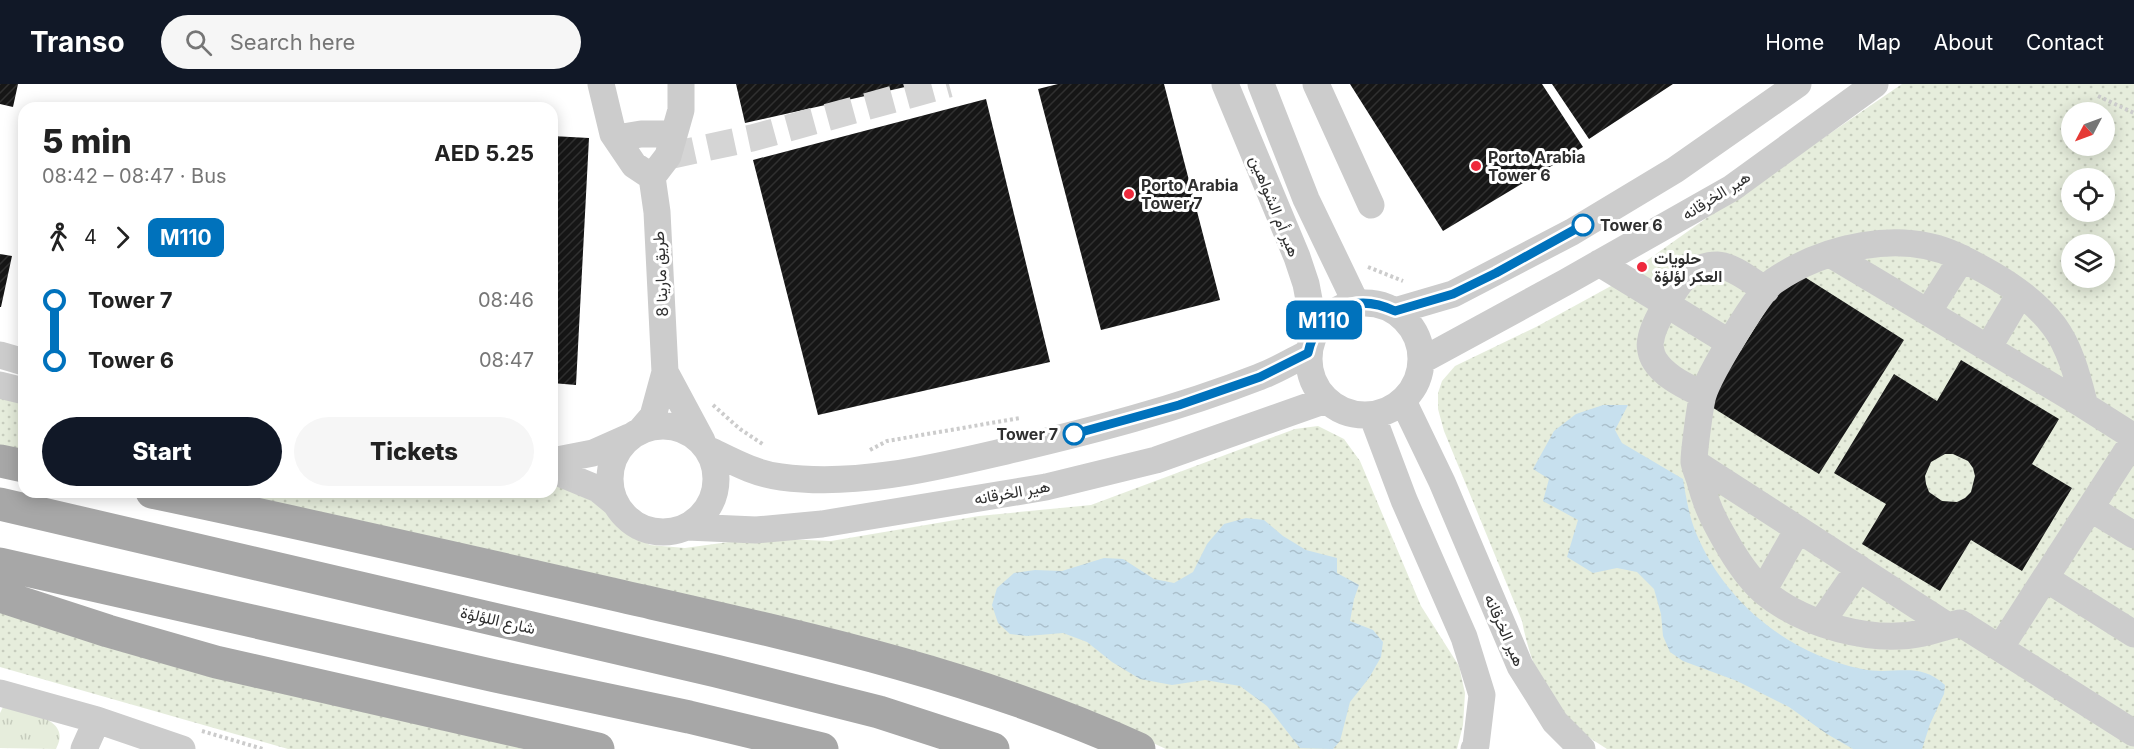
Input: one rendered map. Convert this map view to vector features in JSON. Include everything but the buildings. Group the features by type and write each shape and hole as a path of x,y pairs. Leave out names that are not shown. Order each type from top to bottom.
{"main road":[{"path":"0,461 18,465"},
{"path":"181,498 299,522 876,656 1069,719 1139,749"},
{"name":"شارع اللؤلؤة","path":"0,504 716,671 879,712 993,749"},
{"path":"0,564 495,676 689,717 822,749"},
{"path":"0,596 108,631 216,662 558,743 598,749"}],"street":[{"path":"601,84 613,134 634,165 652,177 668,156 681,110 681,84"},
{"name":"هير أم الشواهين","path":"1225,84 1297,257 1306,284 1312,342"},
{"name":"هير أم الشواهين","path":"1261,84 1306,199 1356,303"},
{"path":"1316,84 1371,205"},
{"path":"1395,311 1453,294 1572,232 1675,170 1798,84"},
{"name":"هير الخرقانه","path":"1422,361 1732,188 1875,84"},
{"path":"617,138 641,134 673,134"},
{"name":"طريق مارينا 8","path":"652,177 657,212 670,383 706,446"},
{"path":"2085,406 2073,364 2055,327 2035,305 1985,269 1949,252 1916,244 1873,243 1830,254 1772,282 1736,330 1703,395 1694,462 1708,510 1734,556 1763,591 1790,609 1828,626 1882,636 1921,633 1960,622 2134,733"},
{"path":"1830,254 2085,406 2134,438 2000,648"},
{"path":"1928,312 1962,258"},
{"path":"1599,263 1730,343"},
{"path":"1703,395 1679,383 1661,369 1654,360 1650,341 1652,331 1668,304 1690,273 1716,265 1727,267 1766,290"},
{"path":"1988,348 2020,294"},
{"path":"1356,303 1376,304 1395,311 1415,333 1420,346 1422,361 1416,383 1403,401 1389,410 1372,415 1356,415 1340,410 1326,400 1312,379 1308,366 1312,342 1326,318 1340,308 1356,303"},
{"path":"558,460 610,447 653,426 673,426 692,433 706,446 754,471 778,477 843,480 909,471 1065,437 1179,405 1260,377 1312,342"},
{"path":"0,355 18,360"},
{"name":"طريق مارينا 8","path":"635,433 653,416 670,383"},
{"path":"0,385 18,390"},
{"name":"هير الخرقانه","path":"687,527 756,530 822,525 1046,487 1156,460 1326,400"},
{"name":"هير الخرقانه","path":"1403,401 1442,482 1520,666 1555,722 1582,749"},
{"path":"1372,415 1404,500 1464,637 1482,695 1474,749"},
{"path":"615,503 609,479 615,455 635,433"},
{"path":"558,472 598,489 615,503 633,524 646,530 674,532 699,519 709,507 715,494 716,471 706,446"},
{"path":"1694,462 1948,626"},
{"path":"2090,508 2134,535"},
{"path":"1763,591 1798,529"},
{"path":"1821,623 1859,568"},
{"path":"2045,579 2134,634"},
{"path":"0,693 97,720 182,749"},
{"path":"84,749 97,720"}],"path":[{"path":"2097,96 2134,113"},
{"path":"1361,265 1400,281 1409,279"},
{"path":"670,383 703,395 740,429 773,451"},
{"path":"861,455 886,441 1030,417"}],"green space":[{"path":"1902,84 2134,84 2134,749 1607,749 1575,727 1553,701 1535,668 1522,621 1444,431 1438,409 1438,393 1442,381 1455,366 1536,327 1611,286"},
{"path":"0,396 18,400 18,452 0,448"},
{"path":"1318,426 1344,439 1360,461 1421,606 1459,666 1465,693 1463,725 1457,749 1166,749 1114,725 246,498 558,498 558,481 610,511 625,529 650,545 685,548 758,538 831,541 979,516 1091,505 1295,429"},
{"path":"0,608 553,749 288,749 0,667"},
{"path":"3,707 33,714 52,723 58,730 60,738 56,749 0,748 0,713"}],"water":[{"path":"1603,405 1628,405 1615,430 1622,443 1683,479 1694,527 1708,558 1724,582 1762,622 1785,638 1835,662 1874,671 1905,670 1925,673 1945,685 1944,694 1930,724 1922,749 1853,749 1789,707 1737,681 1683,661 1670,652 1663,636 1661,614 1654,589 1637,572 1617,568 1593,573 1567,557 1578,520 1543,501 1549,479 1533,469 1554,431 1576,414"},
{"path":"1246,518 1264,520 1283,536 1306,550 1337,558 1337,573 1359,585 1350,621 1373,630 1383,642 1381,657 1369,678 1350,702 1340,741 1333,749 1300,748 1267,706 1240,686 1205,680 1172,685 1140,679 1112,662 1087,642 1063,633 1027,636 1010,634 998,623 992,605 997,588 1014,573 1035,570 1062,571 1104,558 1123,559 1154,579 1174,583 1193,572 1207,544 1224,524"}],"tunnel":[{"path":"668,156 752,138 949,84"}],"bus line":[{"name":"M110","path":"1074,434 1179,405 1260,377 1308,353 1315,331 1326,318 1340,308 1356,303 1370,303 1383,305 1395,311 1453,294 1583,225"}],"place":[{"name":"Porto Arabia Tower 6","path":"1476,166"},
{"name":"Porto Arabia Tower 7","path":"1129,194"},
{"name":"Tower 6","path":"1583,225"},
{"name":"حلويات العكر لؤلؤة","path":"1642,267"},
{"name":"Tower 7","path":"1074,434"}]}
